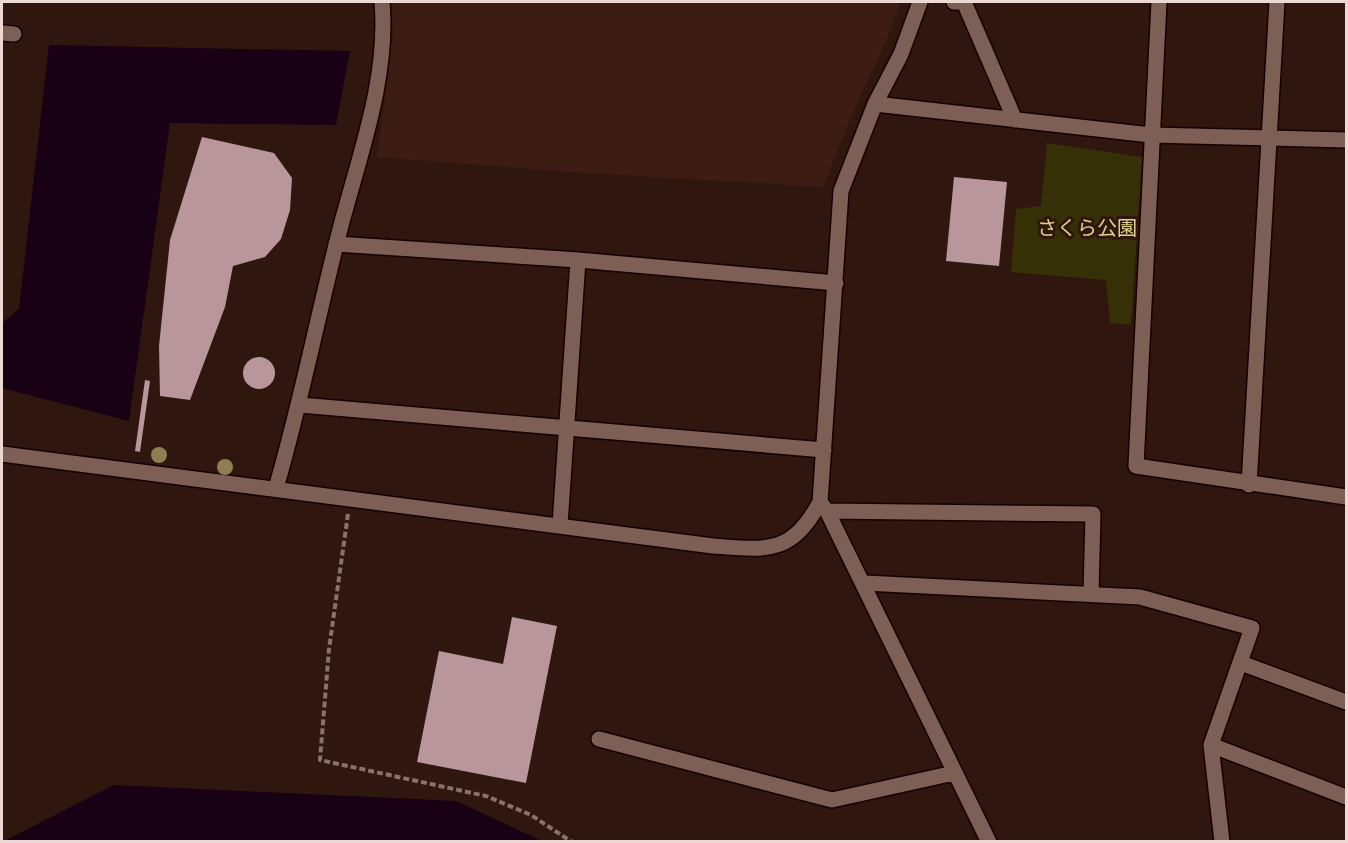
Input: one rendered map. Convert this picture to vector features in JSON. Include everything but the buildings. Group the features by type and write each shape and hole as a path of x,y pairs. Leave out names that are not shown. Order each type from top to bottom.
{"street":[{"path":"276,488 300,405 336,244 376,92 383,21 382,2"},
{"path":"920,2 901,54 875,104 841,191 824,450 824,507 865,583 989,842"},
{"path":"954,2 964,2 1015,120"},
{"path":"1159,2 1136,466 1347,497"},
{"path":"1249,484 1277,2"},
{"path":"875,104 1151,135 1347,141"},
{"path":"336,244 578,260 836,284"},
{"path":"560,525 578,260"},
{"path":"300,405 824,450"},
{"path":"2,454 713,546 764,550 794,538 824,507 1093,514 1091,594"},
{"path":"865,583 1140,597 1251,628 1241,663 1211,745 1222,842"},
{"path":"1241,663 1347,702"},
{"path":"599,739 832,800 954,773"},
{"path":"1211,745 1347,797"}],"path":[{"path":"349,498 329,649 320,760 486,796 531,814 572,842"}],"shaded area":[{"path":"391,2 900,2 891,30 855,108 823,187 584,173 377,157 393,35"},
{"path":"49,45 350,51 336,125 170,123 129,421 2,388 2,323 19,309"},
{"path":"114,785 456,801 542,841 4,841"}],"green space":[{"name":"さくら公園","path":"1047,143 1142,157 1131,325 1110,323 1106,280 1011,272 1016,209 1041,206"}]}
